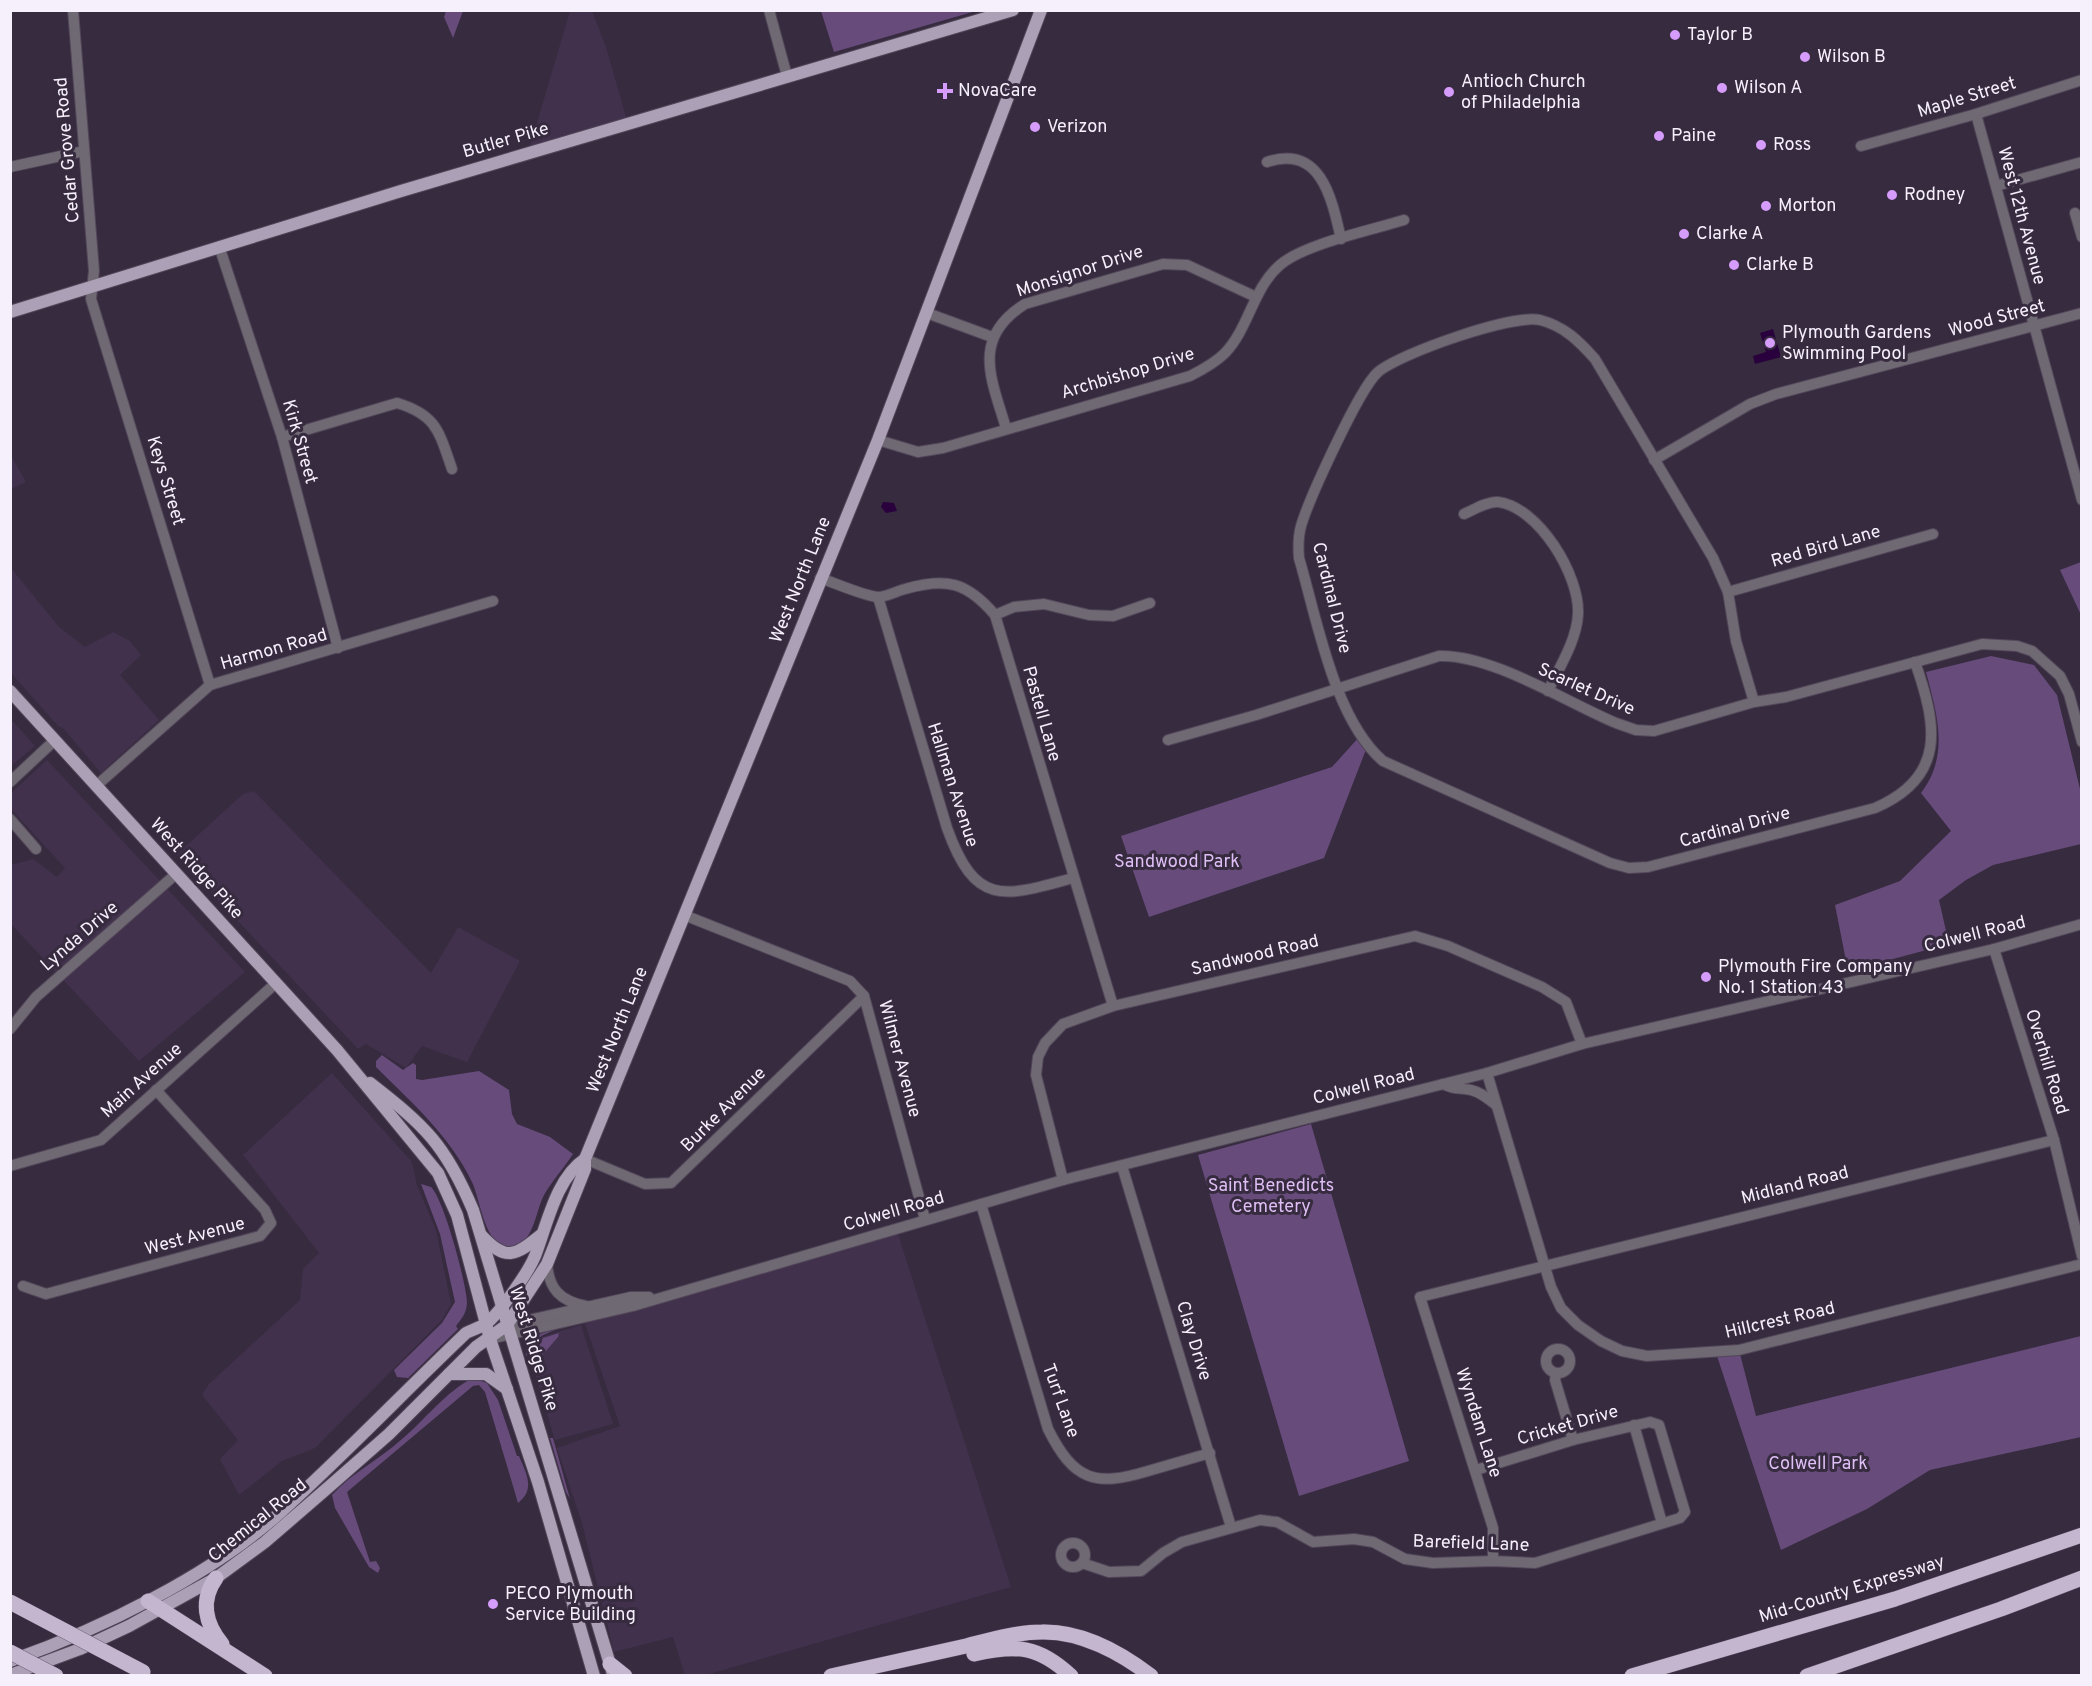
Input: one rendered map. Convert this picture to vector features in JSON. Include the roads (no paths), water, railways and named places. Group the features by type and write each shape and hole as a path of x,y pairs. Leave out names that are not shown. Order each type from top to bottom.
{"highway":[{"name":"Mid-County Expressway","path":"1632,1676 1895,1599 2082,1535"},
{"path":"216,1578 208,1588 205,1603 214,1635 230,1653"},
{"path":"1807,1676 2001,1609 2082,1578"},
{"path":"148,1601 265,1676"},
{"path":"10,1602 147,1674"},
{"path":"831,1676 1006,1637 1043,1632 1071,1636 1100,1646 1131,1661 1151,1676"},
{"path":"875,1676 985,1651 1022,1648 1048,1656 1071,1676"},
{"path":"10,1652 56,1676"},
{"path":"611,1670 625,1676"}],"main road":[{"name":"Butler Pike","path":"10,312 220,249 401,191 716,100 787,76 1013,10"},
{"name":"West North Lane","path":"490,1338 508,1331 547,1264 585,1169 585,1159 878,440 1041,10"},
{"name":"West Ridge Pike","path":"10,691 355,1071 425,1155 446,1186 490,1338 594,1676"},
{"name":"West Ridge Pike","path":"355,1071 415,1118 443,1149 458,1175 480,1235 611,1670"},
{"name":"West North Lane","path":"486,1323 501,1307 534,1258 556,1200 575,1166 585,1159"},
{"path":"480,1235 497,1250 512,1254 520,1252 542,1235"},
{"path":"486,1323 508,1331"},
{"name":"Chemical Road","path":"10,1661 55,1645 148,1601 243,1542 282,1511 466,1333 486,1323"},
{"name":"Chemical Road","path":"10,1675 80,1649 162,1610 216,1578 265,1542 324,1491 388,1434 476,1347 490,1338"},
{"path":"449,1374 486,1374 507,1389"}],"street":[{"name":"Cedar Grove Road","path":"73,10 94,271 91,286"},
{"path":"769,10 787,76"},
{"name":"Maple Street","path":"1861,146 1976,114 2082,80"},
{"name":"West 12th Avenue","path":"1976,114 2082,500"},
{"path":"10,168 84,152"},
{"path":"1267,162 1279,158 1299,159 1318,174 1329,189 1341,239"},
{"path":"1996,186 2082,162"},
{"path":"2075,213 2082,237"},
{"name":"Archbishop Drive","path":"878,440 918,452 943,448 1190,376 1226,352 1268,277 1281,264 1293,256 1404,220"},
{"name":"Kirk Street","path":"220,249 282,437 338,648"},
{"name":"Monsignor Drive","path":"992,337 1007,318 1025,304 1163,264 1187,265 1256,297"},
{"name":"Keys Street","path":"91,286 91,299 210,685"},
{"path":"927,313 992,337 989,371 1006,428"},
{"name":"Wood Street","path":"1654,460 1750,404 1776,394 2082,313"},
{"name":"Cardinal Drive","path":"1754,702 1736,641 1728,592 1713,558 1595,359 1577,339 1559,327 1539,320 1517,320 1392,362 1376,374 1348,422 1311,498 1298,540 1299,558 1338,689 1367,747 1383,761 1610,863 1638,868 1686,858 1842,817 1898,798 1924,770 1931,747 1933,728 1929,702 1915,662"},
{"path":"282,437 397,403 414,408 432,420 452,469"},
{"path":"1464,514 1495,502 1513,506 1543,530 1573,580 1578,615 1574,634 1548,692"},
{"name":"Red Bird Lane","path":"1728,592 1933,534"},
{"path":"820,578 878,597"},
{"name":"Pastell Lane","path":"878,597 922,584 950,582 966,588 984,602 995,615 1113,1006"},
{"name":"Hallman Avenue","path":"878,597 958,859 970,876 987,887 1005,892 1025,891 1073,878"},
{"name":"Harmon Road","path":"96,786 210,685 493,601"},
{"path":"995,615 1014,607 1044,604 1089,615 1113,616 1150,603"},
{"name":"Scarlet Drive","path":"1168,740 1439,656 1459,656 1484,662 1616,723 1636,730 1654,731 1754,702 1786,697 1982,644 2017,646 2032,651 2060,676 2069,694 2082,742"},
{"path":"10,782 55,740"},
{"path":"10,819 36,849"},
{"name":"Lynda Drive","path":"10,1029 36,997 176,874"},
{"name":"Wilmer Avenue","path":"684,915 850,981 864,996 925,1219"},
{"name":"Colwell Road","path":"508,1331 633,1306 658,1296 1063,1180 1487,1073 1582,1044 1994,949 2082,924"},
{"name":"Sandwood Road","path":"1063,1180 1036,1075 1038,1057 1050,1037 1063,1024 1113,1006 1415,936 1448,946 1542,987 1566,1002 1582,1044"},
{"name":"Overhill Road","path":"1994,949 2054,1140 2082,1256"},
{"name":"Main Avenue","path":"10,1166 101,1140 276,983"},
{"name":"Burke Avenue","path":"585,1159 645,1184 671,1183 864,996"},
{"name":"Hillcrest Road","path":"1487,1073 1551,1287 1561,1308 1578,1325 1601,1341 1622,1351 1647,1356 1739,1350 2082,1264"},
{"path":"1443,1084 1456,1091 1469,1089 1479,1092 1497,1106"},
{"name":"West Avenue","path":"23,1286 46,1294 260,1236 268,1228 271,1223 265,1210 156,1090"},
{"name":"Midland Road","path":"1420,1297 2054,1140"},
{"name":"Clay Drive","path":"1122,1166 1232,1527"},
{"name":"Turf Lane","path":"981,1204 1048,1429 1058,1449 1072,1466 1087,1474 1116,1480 1210,1453"},
{"path":"547,1264 548,1280 556,1292 570,1302 589,1307"},
{"name":"Colwell Road","path":"508,1331 631,1297 658,1296"},
{"name":"Wyndam Lane","path":"1420,1297 1493,1528 1493,1561"},
{"path":"1556,1373 1555,1380 1574,1440"},
{"name":"Barefield Lane","path":"1082,1563 1109,1572 1141,1571 1163,1553 1182,1542 1248,1522 1269,1521 1277,1522 1313,1542 1354,1539 1373,1542 1404,1559 1433,1563 1493,1561 1535,1563 1680,1518 1685,1512 1659,1425 1650,1422 1634,1425"},
{"path":"1634,1425 1662,1523"},
{"name":"Cricket Drive","path":"1476,1470 1574,1440 1634,1425"}],"place":[{"name":"Taylor B","path":"1675,35"},
{"name":"Wilson B","path":"1805,57"},
{"name":"Wilson A","path":"1722,88"},
{"name":"NovaCare","path":"945,91"},
{"name":"Antioch Church of Philadelphia","path":"1449,92"},
{"name":"Verizon","path":"1035,127"},
{"name":"Paine","path":"1659,136"},
{"name":"Ross","path":"1761,145"},
{"name":"Rodney","path":"1892,195"},
{"name":"Morton","path":"1766,206"},
{"name":"Clarke A","path":"1684,234"},
{"name":"Clarke B","path":"1734,265"},
{"name":"Plymouth Gardens Swimming Pool","path":"1770,343"},
{"name":"Plymouth Fire Company No. 1 Station 43","path":"1706,977"},
{"name":"PECO Plymouth Service Building","path":"493,1604"}],"park label":[{"name":"Sandwood Park","path":"1177,862"},
{"name":"Saint Benedicts Cemetery","path":"1271,1196"},
{"name":"Colwell Park","path":"1818,1464"}]}
